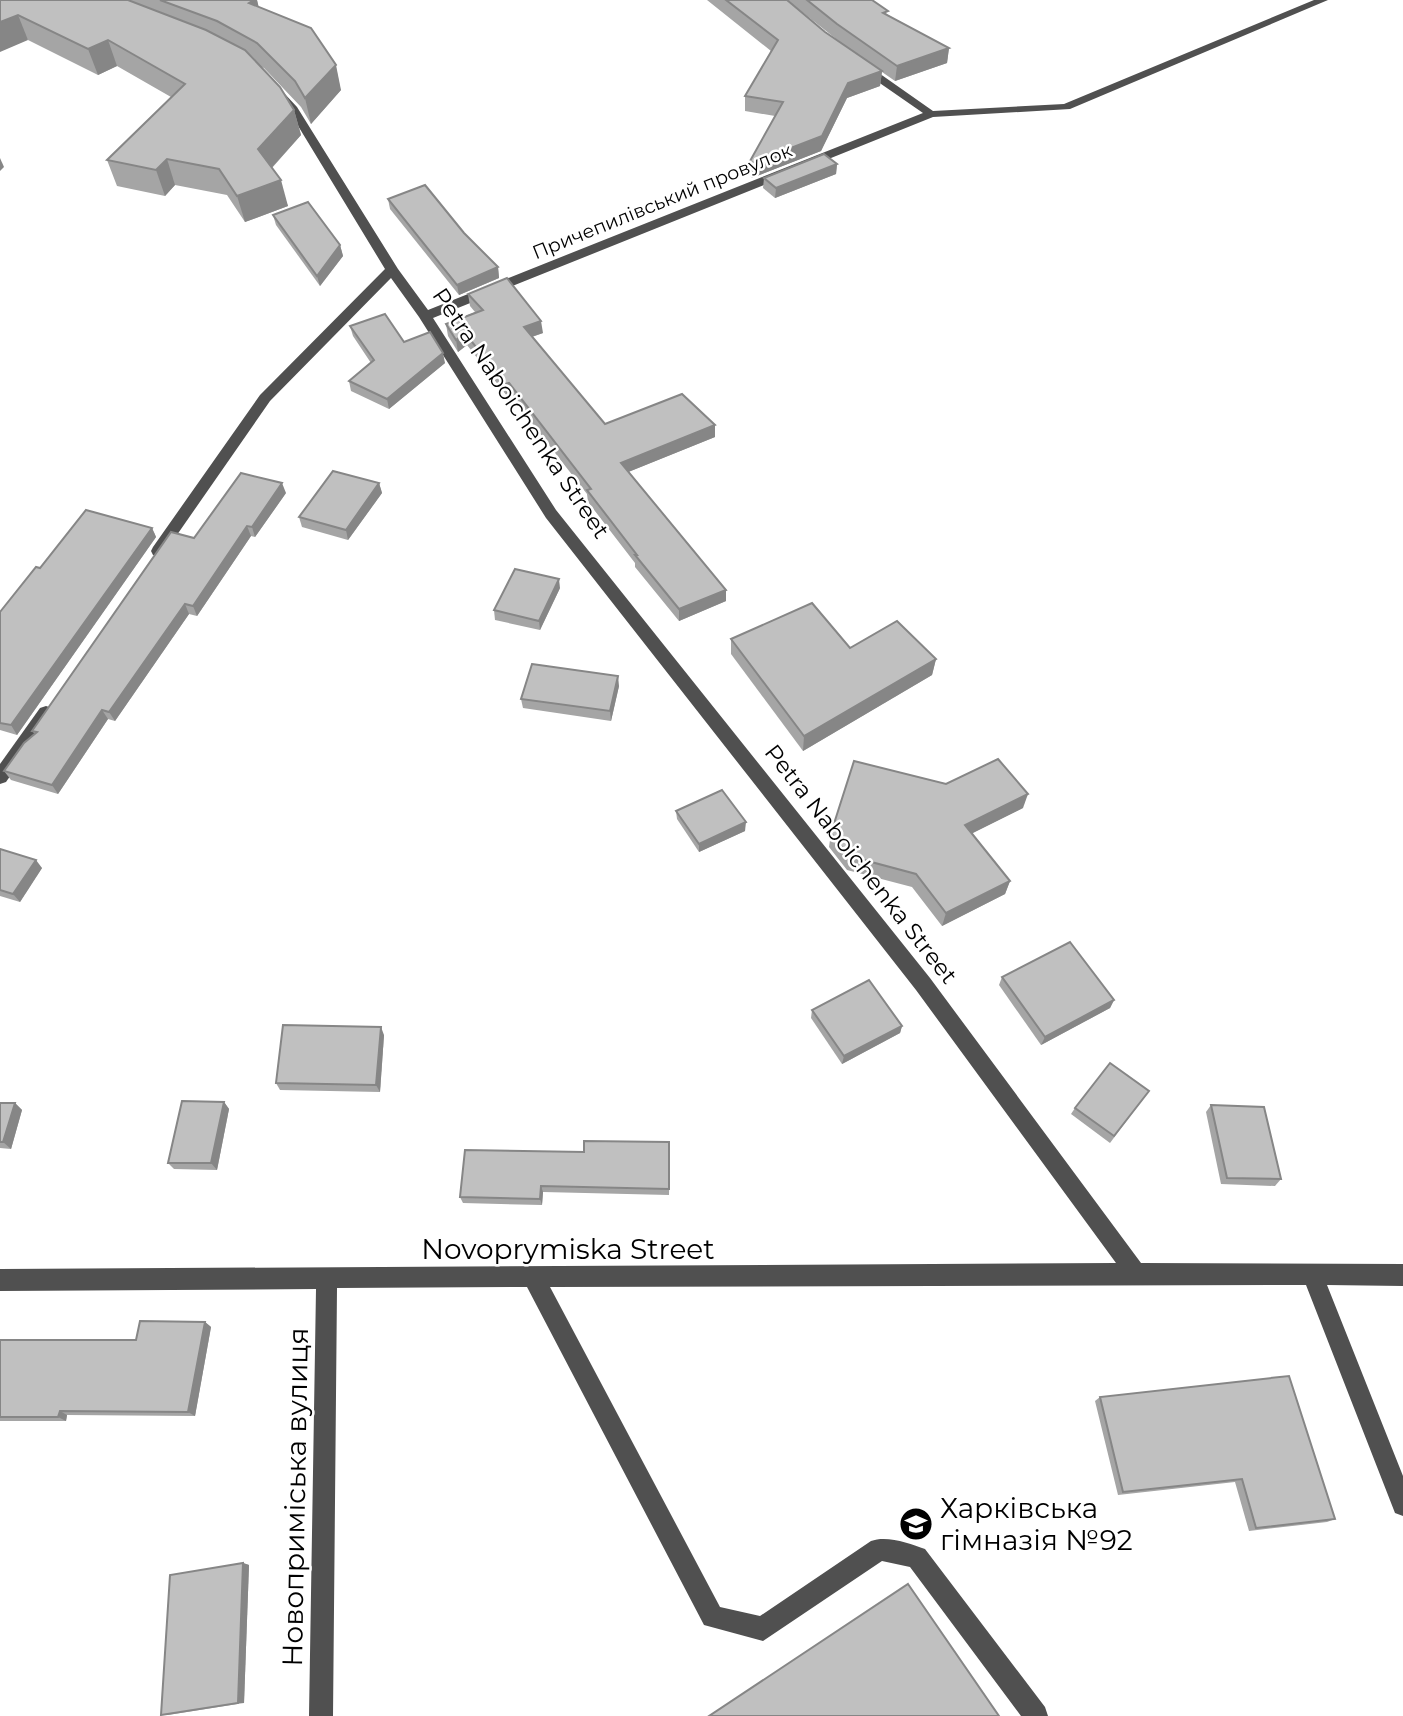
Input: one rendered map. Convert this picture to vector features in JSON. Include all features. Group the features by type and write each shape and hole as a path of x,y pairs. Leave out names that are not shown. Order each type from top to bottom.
{"street":[{"name":"Причепилівський провулок","path":"425,316 931,114 1066,107 1323,0"},
{"path":"852,59 931,114"},
{"name":"Petra Naboichenka Street","path":"267,81 293,109 392,270 425,316 551,514 923,984 1136,1273"},
{"path":"153,558 265,398 392,270"},
{"path":"0,776 57,695"},
{"path":"1136,1273 1403,1275"},
{"name":"Novoprymiska Street","path":"0,1280 1136,1273"},
{"path":"1312,1274 1403,1505"},
{"path":"533,1277 712,1617 763,1629 879,1549 917,1557 1036,1716"},
{"name":"Новоприміська вулиця","path":"321,1716 327,1278"}],"building":[{"path":"0,0 128,0 206,30 245,50 280,87 294,110 258,149 281,180 237,196 219,169 167,159 156,170 107,160 185,84 108,40 88,49 18,15 0,22"},
{"path":"160,0 254,0 249,3 311,28 336,65 305,98 295,81 257,43 217,21"},
{"path":"726,0 787,0 825,32 882,71 848,83 822,136 752,163 750,161 783,102 745,96 778,40"},
{"path":"807,0 872,0 888,11 883,13 949,48 897,66"},
{"path":"824,154 837,164 776,188 764,178"},
{"path":"425,185 464,233 498,267 457,285 388,199"},
{"path":"308,202 340,245 317,276 273,215"},
{"path":"507,278 541,321 524,327 605,424 682,394 715,425 621,463 726,590 679,609 635,555 587,490 591,489 509,383 505,384 465,333 456,340 446,324 483,310 468,294"},
{"path":"385,314 404,342 430,332 443,353 387,399 349,381 374,360 350,326"},
{"path":"333,471 379,483 346,530 299,517"},
{"path":"241,473 282,483 252,527 247,526 193,606 185,604 109,712 102,710 52,785 4,771 24,743 37,732 32,731 171,532 194,538"},
{"path":"86,510 152,528 11,725 0,723 0,612 36,567 40,568"},
{"path":"515,569 559,579 539,621 494,610"},
{"path":"812,603 850,648 897,621 936,659 804,736 731,639"},
{"path":"532,664 618,676 610,711 521,699"},
{"path":"998,759 1028,794 965,825 1010,881 946,913 916,874 849,856 831,833 854,761 946,784"},
{"path":"722,790 746,822 699,844 676,811"},
{"path":"0,849 36,860 13,894 0,890"},
{"path":"1070,942 1114,1000 1045,1037 1002,977"},
{"path":"869,980 902,1026 844,1056 812,1010"},
{"path":"283,1025 381,1027 376,1085 276,1083"},
{"path":"1110,1063 1149,1091 1114,1136 1075,1108"},
{"path":"182,1101 224,1102 211,1163 168,1163"},
{"path":"0,1103 15,1103 3,1142 0,1142"},
{"path":"1211,1105 1264,1107 1281,1179 1227,1178"},
{"path":"584,1141 669,1142 669,1189 541,1186 540,1199 460,1197 465,1150 584,1152"},
{"path":"140,1321 205,1322 188,1412 60,1411 58,1417 0,1417 0,1340 136,1340"},
{"path":"1289,1376 1335,1519 1256,1528 1242,1479 1123,1492 1100,1397"},
{"path":"243,1563 238,1703 161,1715 170,1575"},
{"path":"908,1584 999,1716 709,1716"}],"place":[{"name":"Харківська гімназія №92","path":"916,1524"}]}
